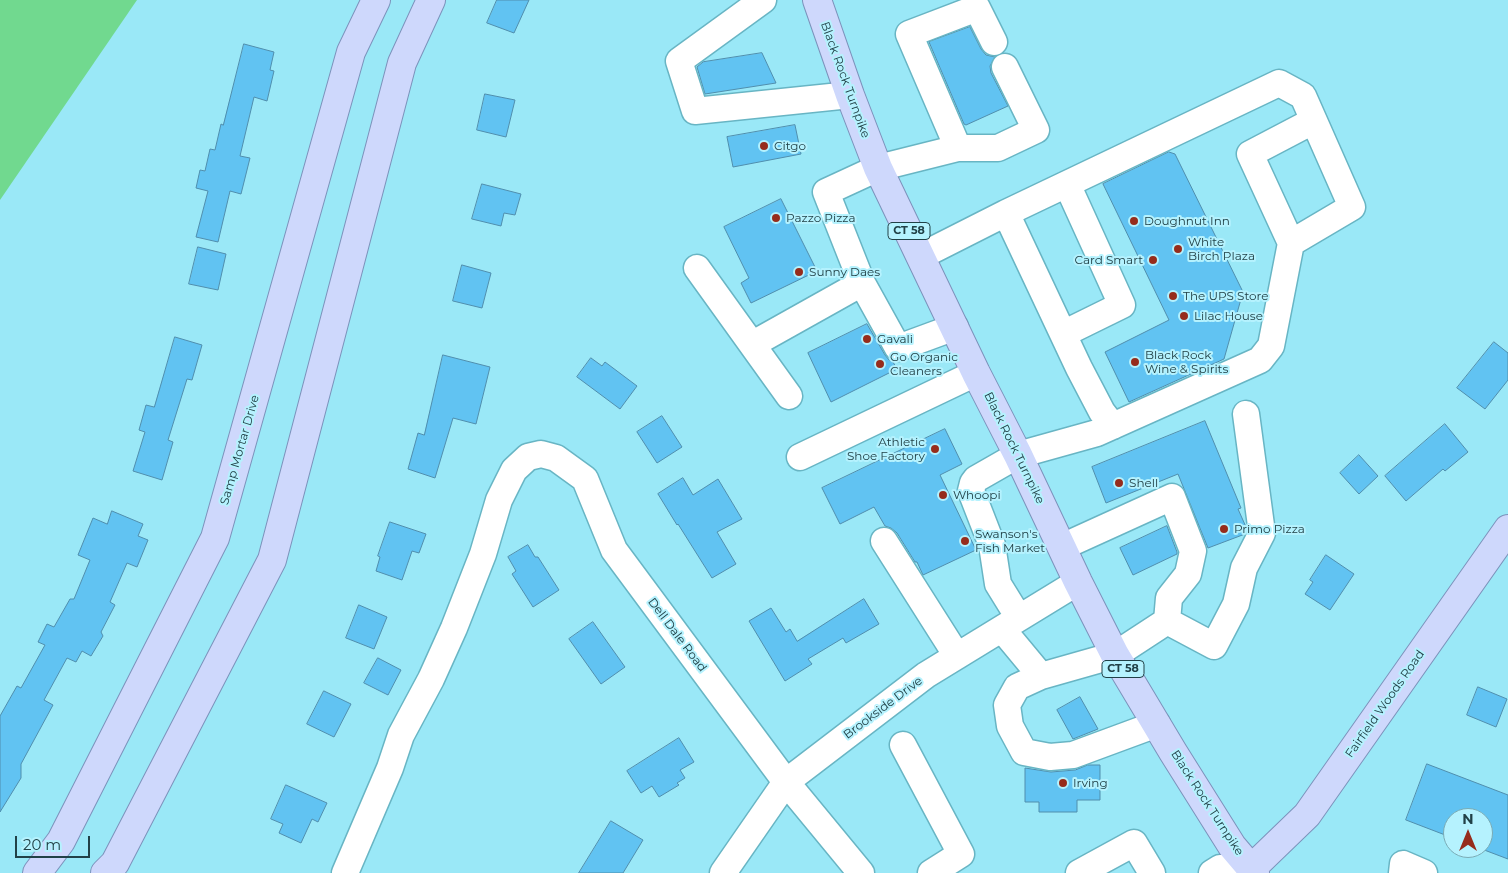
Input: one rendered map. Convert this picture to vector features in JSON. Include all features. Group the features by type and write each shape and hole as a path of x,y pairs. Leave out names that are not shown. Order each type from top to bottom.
{"main road":[{"name":"Samp Mortar Drive","path":"37,873 61,841 215,538 351,52 376,0"},
{"path":"105,873 115,863 272,560 402,63 431,0"},
{"name":"Black Rock Turnpike","path":"817,0 878,168 1078,582 1115,655 1227,838 1252,872"},
{"name":"Fairfield Woods Road","path":"1252,872 1308,815 1508,529"}],"street":[{"path":"763,0 680,61 695,111 850,95"},
{"path":"958,148 909,34 977,8 994,42"},
{"path":"955,327 898,348 862,282 826,192 878,168 958,148 998,148 1036,130 1005,67"},
{"path":"922,256 1006,213 1279,83 1303,96 1352,207 1291,243"},
{"path":"1041,676 1010,623 996,578 992,545 974,500 973,483 976,479 1018,455 1097,433 1260,360 1271,346 1291,243 1250,154 1313,121"},
{"path":"1063,334 1122,305 1067,184"},
{"path":"1006,213 1102,412 1113,426"},
{"path":"697,268 789,396"},
{"path":"752,344 862,282"},
{"path":"800,456 976,373"},
{"path":"1167,621 1214,646 1236,604 1244,568 1262,534 1246,414"},
{"name":"Dell Dale Road","path":"345,873 390,768 401,735 431,678 454,628 483,554 499,500 514,470 528,457 540,454 556,458 585,479 614,550 786,782 862,873"},
{"path":"1062,548 1172,497 1193,551 1188,574 1169,598 1167,621"},
{"path":"884,541 957,656"},
{"name":"Brookside Drive","path":"723,873 786,782 926,675 1078,582"},
{"path":"1157,724 1073,755 1050,757 1024,752 1010,726 1007,705 1017,687 1041,676 1115,655 1167,621"},
{"path":"903,745 960,854 931,873"},
{"path":"1079,873 1134,844 1152,873"},
{"path":"1402,873 1403,864 1424,873"},
{"path":"1212,873 1220,868 1252,872"}],"shaded area":[{"path":"0,0 137,0 0,200"}],"building":[{"path":"497,0 529,0 514,33 487,23"},
{"path":"970,27 986,55 995,57 990,66 991,73 1008,106 966,125 929,42"},
{"path":"244,44 274,52 270,70 274,71 267,101 254,97 240,156 250,158 241,194 230,191 218,242 196,237 208,191 196,188 200,170 205,171 210,149 215,150"},
{"path":"762,53 776,83 705,94 697,67 703,62"},
{"path":"485,94 515,100 506,137 477,130"},
{"name":"Citgo","path":"795,125 801,154 733,167 727,137"},
{"name":"White Birch Plaza","path":"1169,152 1175,154 1243,292 1224,359 1129,402 1105,352 1169,320 1103,184"},
{"path":"482,184 521,194 515,215 504,213 501,226 472,219"},
{"path":"781,199 817,271 751,303 741,283 749,278 724,227"},
{"path":"198,247 226,254 218,290 189,284"},
{"path":"462,265 491,273 482,308 453,301"},
{"path":"867,324 885,355 893,362 897,369 831,402 808,353"},
{"path":"175,337 202,345 192,380 187,379 168,440 173,442 162,480 133,471 145,432 139,430 146,405 154,407"},
{"path":"1494,342 1508,353 1508,380 1485,409 1457,388"},
{"path":"443,355 490,367 476,424 453,418 435,478 408,469 418,433 424,435"},
{"path":"591,358 602,366 605,362 637,386 620,409 577,377"},
{"path":"662,416 682,447 657,463 637,432"},
{"path":"1205,421 1241,508 1238,509 1246,527 1245,534 1208,548 1178,474 1106,503 1092,467"},
{"path":"1445,424 1468,452 1445,471 1443,469 1406,501 1385,476"},
{"path":"945,429 962,464 940,475 976,550 923,575 917,562 915,562 897,533 885,526 874,507 840,524 822,488"},
{"path":"1359,455 1378,476 1359,494 1340,473"},
{"path":"683,478 693,495 718,479 742,519 717,532 736,564 712,578 658,494"},
{"path":"112,511 143,524 138,536 148,540 137,567 127,563 110,602 115,605 101,632 103,636 91,656 82,651 76,662 67,658 44,700 53,705 21,764 21,778 0,812 0,716 17,686 21,688 45,645 38,642 47,624 54,627 70,599 74,599 90,560 78,555 93,518 107,524"},
{"path":"390,522 426,534 419,553 412,551 402,580 376,571 380,557 378,556"},
{"name":"Shell","path":"1167,526 1177,554 1133,575 1120,548"},
{"path":"528,545 559,590 533,607 512,574 516,571 508,557"},
{"path":"1326,555 1354,574 1330,610 1305,594 1313,582 1310,580"},
{"path":"864,599 879,624 846,643 843,638 808,659 812,664 785,681 749,621 771,608 786,632 790,629 797,641"},
{"path":"359,605 387,617 374,649 346,638"},
{"path":"593,622 625,667 601,684 569,639"},
{"path":"378,658 401,670 388,695 364,683"},
{"path":"1478,687 1507,699 1496,727 1467,715"},
{"path":"324,691 351,704 334,737 307,724"},
{"name":"Irving","path":"1080,697 1098,729 1073,739 1057,710"},
{"path":"679,738 694,762 680,770 685,778 677,783 679,785 659,797 652,786 641,793 627,771"},
{"path":"1427,764 1508,795 1508,859 1493,853 1493,808 1443,808 1443,834 1406,820"},
{"name":"Irving","path":"1088,765 1100,765 1100,800 1077,800 1077,812 1039,812 1039,802 1025,802 1025,768 1051,772 1075,770"},
{"path":"286,785 327,803 318,822 312,819 301,843 279,833 283,824 271,819"},
{"path":"611,821 643,840 623,873 579,873"}],"place":[{"name":"Citgo","path":"764,146"},
{"name":"Pazzo Pizza","path":"776,218"},
{"name":"Doughnut Inn","path":"1134,221"},
{"name":"White Birch Plaza","path":"1178,249"},
{"name":"Card Smart","path":"1153,260"},
{"name":"Sunny Daes","path":"799,272"},
{"name":"The UPS Store","path":"1173,296"},
{"name":"Lilac House","path":"1184,316"},
{"name":"Gavali","path":"867,339"},
{"name":"Black Rock Wine & Spirits","path":"1135,362"},
{"name":"Go Organic Cleaners","path":"880,364"},
{"name":"Athletic Shoe Factory","path":"935,449"},
{"name":"Shell","path":"1119,483"},
{"name":"Whoopi","path":"943,495"},
{"name":"Primo Pizza","path":"1224,529"},
{"name":"Swanson's Fish Market","path":"965,541"},
{"name":"Irving","path":"1063,783"}]}
